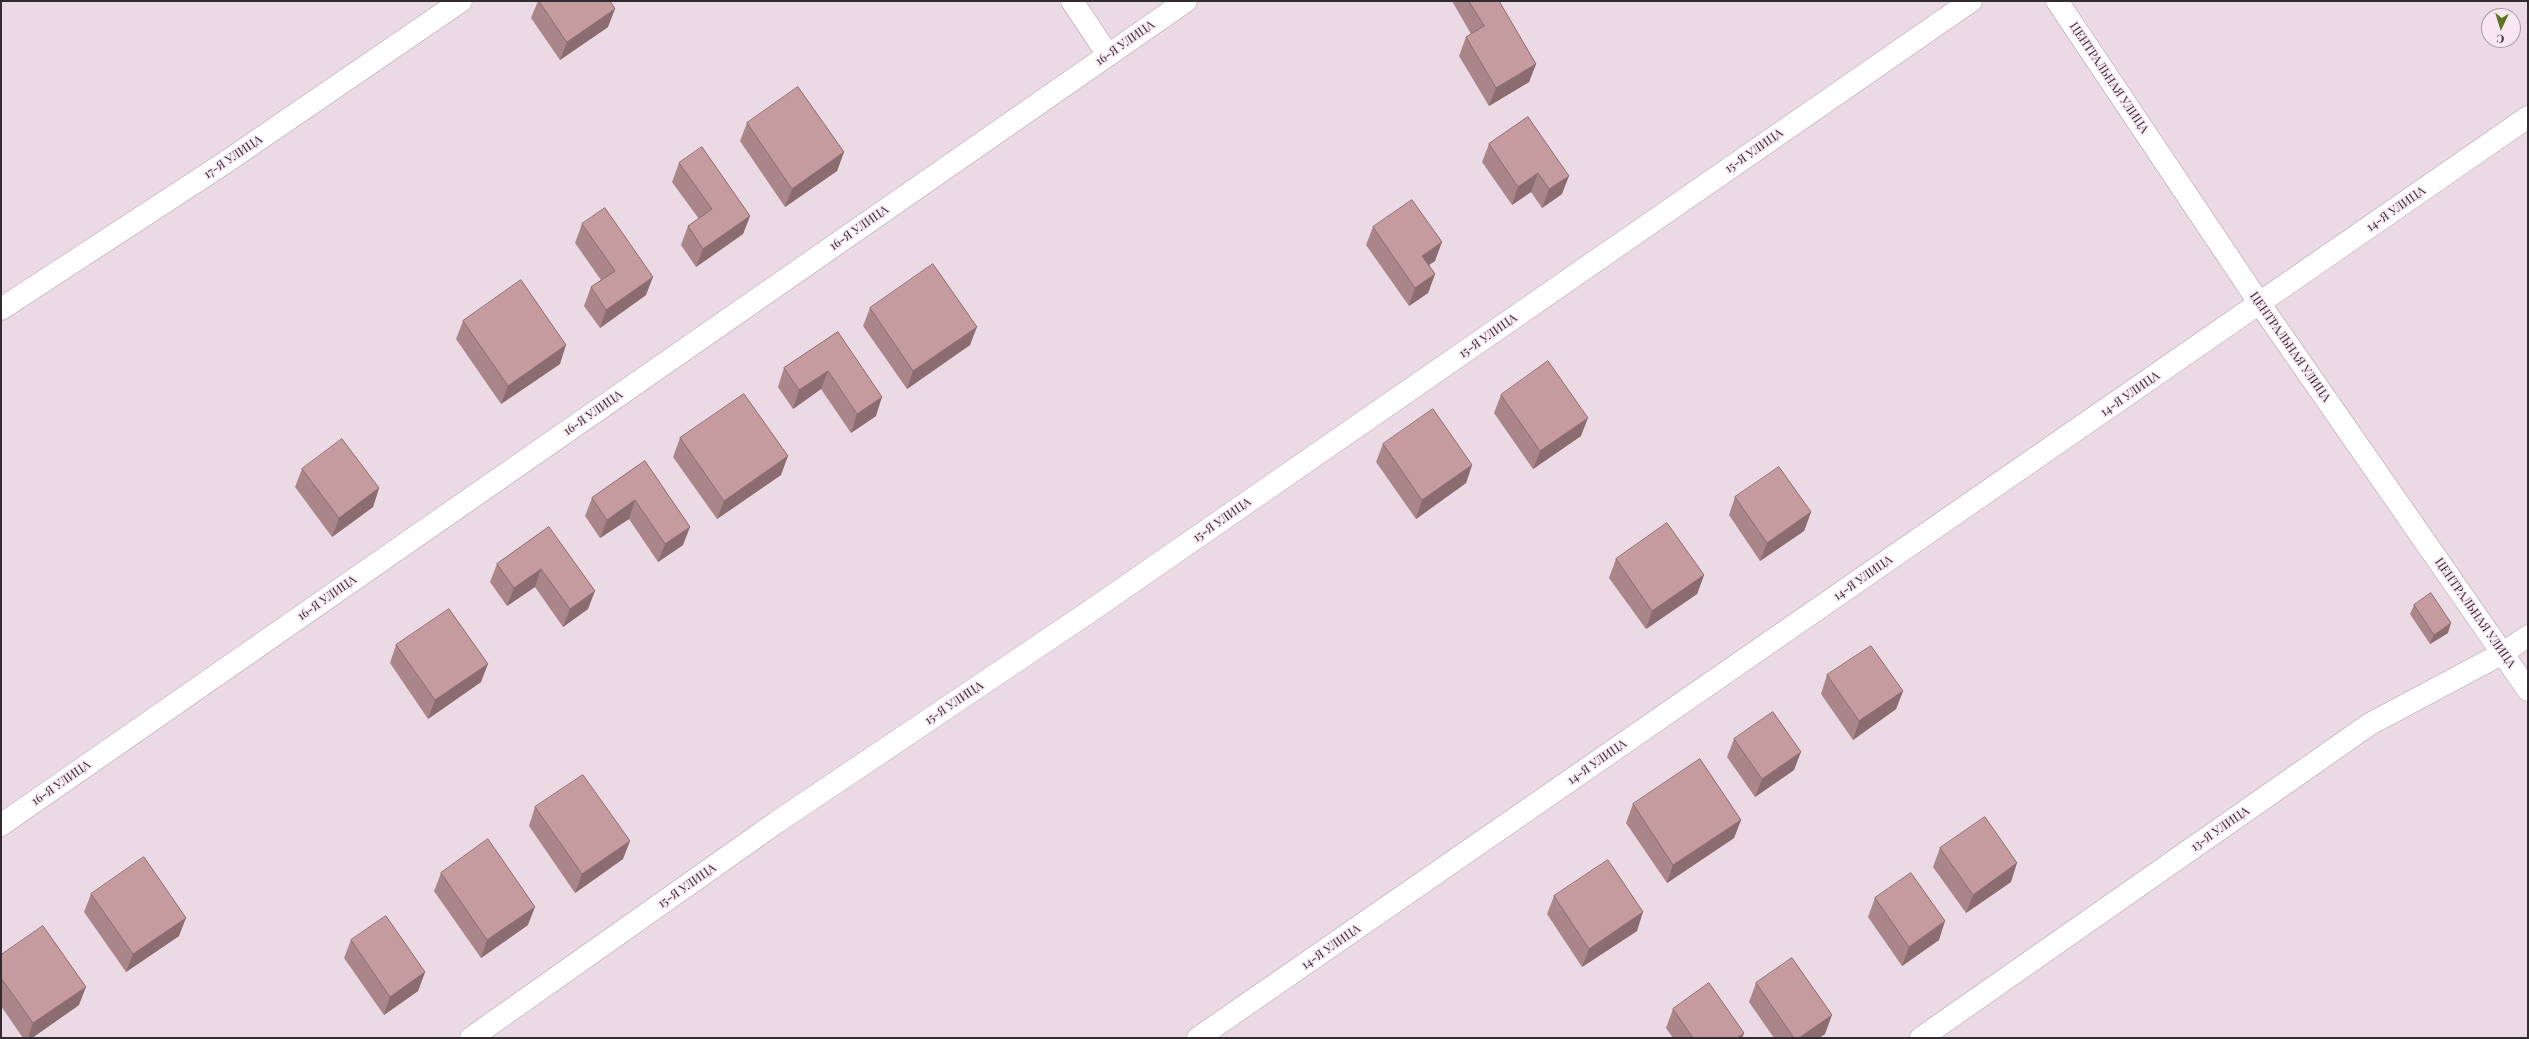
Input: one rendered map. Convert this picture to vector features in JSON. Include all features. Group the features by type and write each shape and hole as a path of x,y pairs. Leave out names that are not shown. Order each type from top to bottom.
{"street":[{"name":"17-Я УЛИЦА","path":"1,309 226,162 461,1"},
{"path":"1072,1 1108,55"},
{"name":"16-Я УЛИЦА","path":"1,825 1186,1"},
{"name":"15-Я УЛИЦА","path":"471,1038 777,822 1089,612 1971,1"},
{"name":"ЦЕНТРАЛЬНАЯ УЛИЦА","path":"2057,1 2260,304 2528,690"},
{"name":"14-Я УЛИЦА","path":"1198,1038 2528,117"},
{"name":"13-Я УЛИЦА","path":"1921,1038 2370,724 2503,653 2528,636"}],"building":[{"path":"539,1 610,1 615,9 567,42"},
{"path":"1469,1 1499,1 1536,64 1496,88 1466,37 1484,26"},
{"path":"798,87 844,152 792,189 747,123"},
{"path":"1528,117 1569,176 1549,189 1538,173 1518,187 1489,144"},
{"path":"702,147 750,216 703,249 688,226 712,209 679,163"},
{"path":"1412,200 1442,242 1422,256 1435,274 1415,288 1373,227"},
{"path":"605,208 653,277 606,310 591,287 615,271 582,224"},
{"path":"933,264 977,327 913,371 870,308"},
{"path":"521,280 566,345 508,386 463,321"},
{"path":"838,332 882,397 857,414 828,371 799,390 784,368"},
{"path":"1548,361 1588,418 1540,451 1501,395"},
{"path":"744,394 788,456 724,501 680,438"},
{"path":"1433,409 1472,465 1422,500 1383,444"},
{"path":"342,439 379,488 339,518 302,469"},
{"path":"645,461 690,527 665,544 635,500 607,520 592,498"},
{"path":"1779,467 1811,512 1767,543 1735,497"},
{"path":"1667,523 1704,575 1652,611 1616,559"},
{"path":"549,527 595,591 570,609 541,569 514,588 497,564"},
{"path":"2431,593 2451,623 2434,635 2414,605"},
{"path":"449,609 488,664 435,700 396,645"},
{"path":"1871,646 1903,691 1859,721 1827,675"},
{"path":"1773,712 1801,752 1762,779 1734,739"},
{"path":"1700,759 1741,820 1673,865 1633,804"},
{"path":"583,775 630,841 582,874 535,807"},
{"path":"1985,817 2017,863 1973,895 1940,848"},
{"path":"488,839 535,907 487,940 441,873"},
{"path":"144,857 186,918 133,954 91,894"},
{"path":"1608,860 1643,912 1589,949 1554,896"},
{"path":"1911,873 1945,921 1909,947 1875,898"},
{"path":"386,916 425,972 390,997 351,940"},
{"path":"43,926 86,987 33,1023 1,978 1,955"},
{"path":"1792,958 1832,1015 1799,1038 1794,1038 1756,983"},
{"path":"1709,983 1744,1033 1737,1038 1693,1038 1673,1009"}]}
